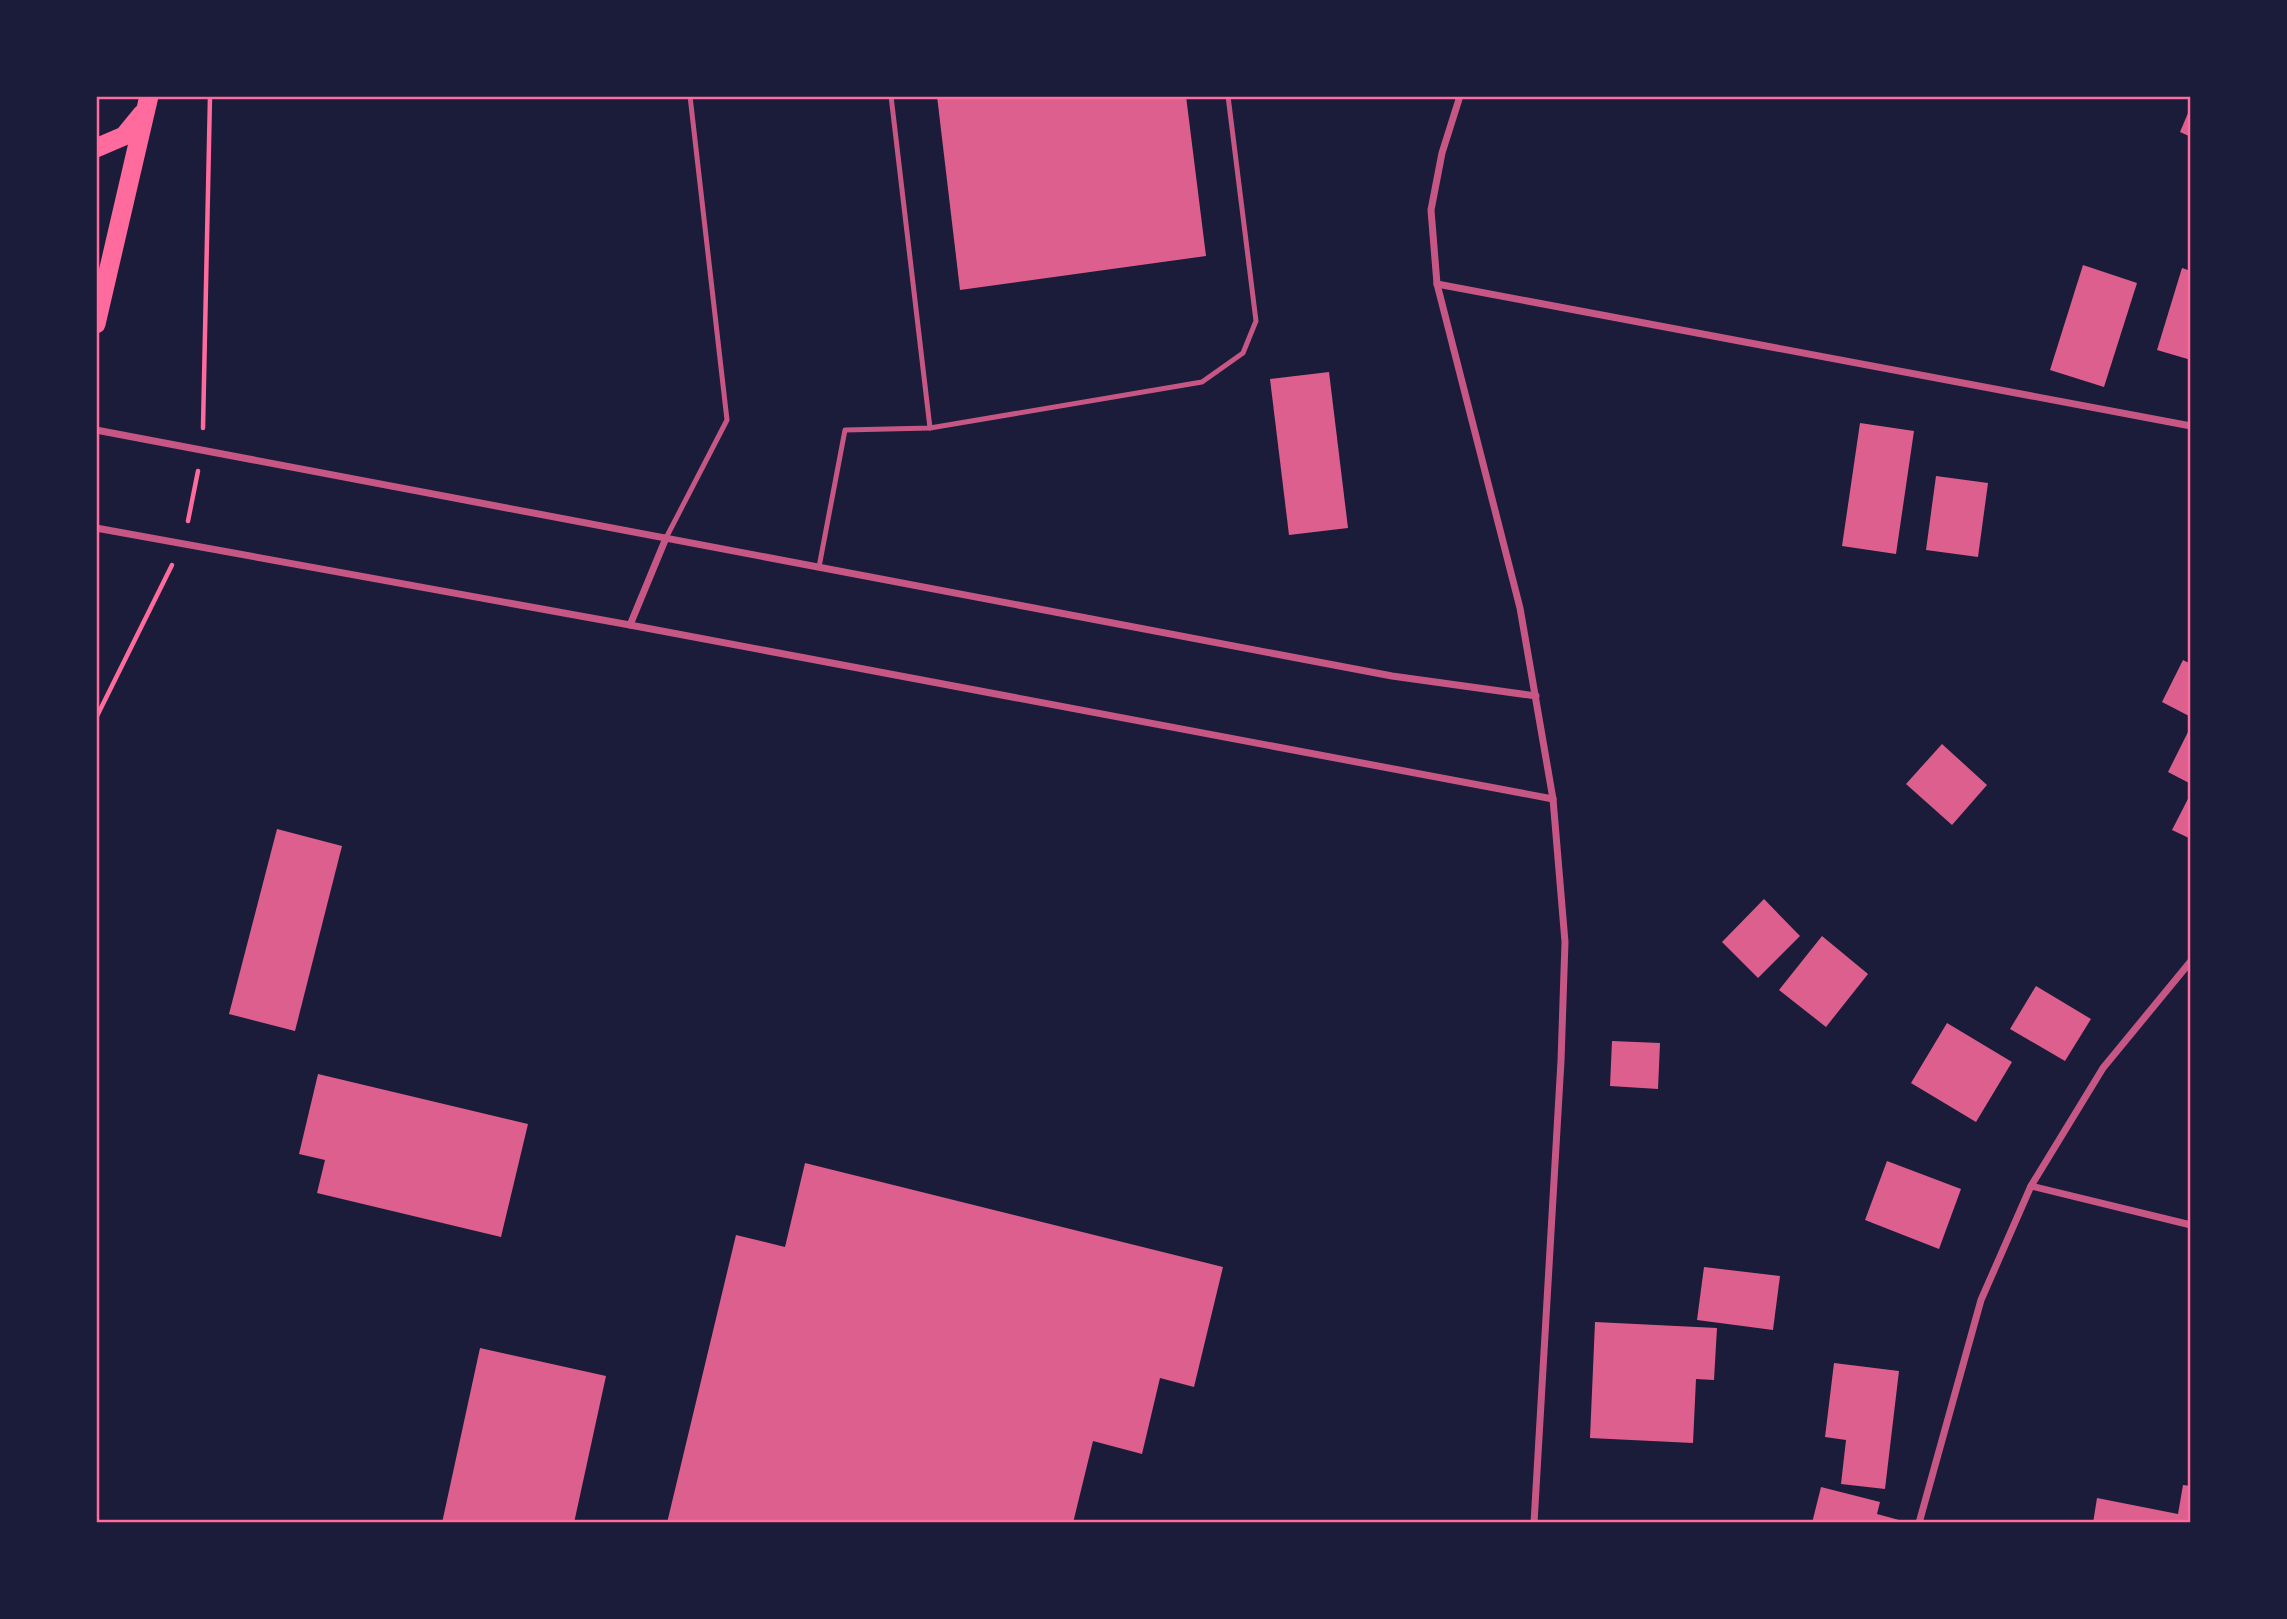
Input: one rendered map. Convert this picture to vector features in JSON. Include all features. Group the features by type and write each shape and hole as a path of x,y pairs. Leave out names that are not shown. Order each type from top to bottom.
{"highway":[{"path":"96,148 124,136 148,102"},
{"path":"96,324 148,102"}],"street":[{"path":"1460,96 1442,153 1431,209 1437,284 1520,608 1553,799 1565,942 1534,1523"},
{"path":"1437,284 2191,426"},
{"path":"96,430 1392,677 1536,696"},
{"path":"96,528 630,625 1553,799"},
{"path":"630,625 666,538"},
{"path":"1919,1523 1981,1300 2031,1186 2103,1068 2191,961"},
{"path":"2031,1186 2191,1225"}],"lane":[{"path":"666,538 727,420 690,96"},
{"path":"891,96 930,428"},
{"path":"819,567 845,430 930,428 1202,382 1243,353 1256,321 1228,96"}],"path":[{"path":"96,718 183,544 202,450 210,96"}],"building":[{"path":"937,96 1186,96 1206,256 960,290"},
{"path":"2191,106 2191,137 2180,132"},
{"path":"2083,265 2137,283 2104,387 2050,370"},
{"path":"2182,268 2191,271 2191,360 2157,350"},
{"path":"1329,372 1348,528 1289,535 1270,379"},
{"path":"1860,423 1914,431 1896,554 1842,546"},
{"path":"1936,476 1988,483 1978,557 1926,550"},
{"path":"2183,660 2191,664 2191,717 2162,702"},
{"path":"2189,730 2191,731 2191,784 2168,772"},
{"path":"1942,744 1987,785 1952,825 1906,784"},
{"path":"2191,793 2191,839 2172,830"},
{"path":"277,829 342,846 295,1031 229,1014"},
{"path":"1764,899 1800,936 1758,978 1722,942"},
{"path":"1822,936 1868,974 1826,1027 1779,990"},
{"path":"2036,986 2091,1019 2065,1061 2010,1029"},
{"path":"1947,1023 2012,1062 1976,1122 1911,1083"},
{"path":"1612,1041 1660,1043 1658,1089 1610,1086"},
{"path":"318,1074 528,1124 501,1237 317,1193 325,1160 299,1154"},
{"path":"1887,1161 1961,1189 1939,1249 1865,1220"},
{"path":"805,1163 1223,1267 1194,1387 1160,1378 1142,1454 1093,1441 1073,1523 667,1523 736,1235 785,1247"},
{"path":"1704,1267 1780,1276 1773,1330 1697,1320"},
{"path":"1595,1322 1717,1328 1714,1380 1696,1379 1693,1443 1590,1438"},
{"path":"480,1348 606,1376 574,1523 442,1523"},
{"path":"1834,1363 1899,1371 1885,1489 1841,1484 1846,1440 1825,1437"},
{"path":"2183,1485 2191,1486 2191,1523 2093,1523 2097,1498 2178,1514"},
{"path":"1821,1487 1880,1502 1877,1514 1899,1520 1898,1523 1812,1523"}]}
